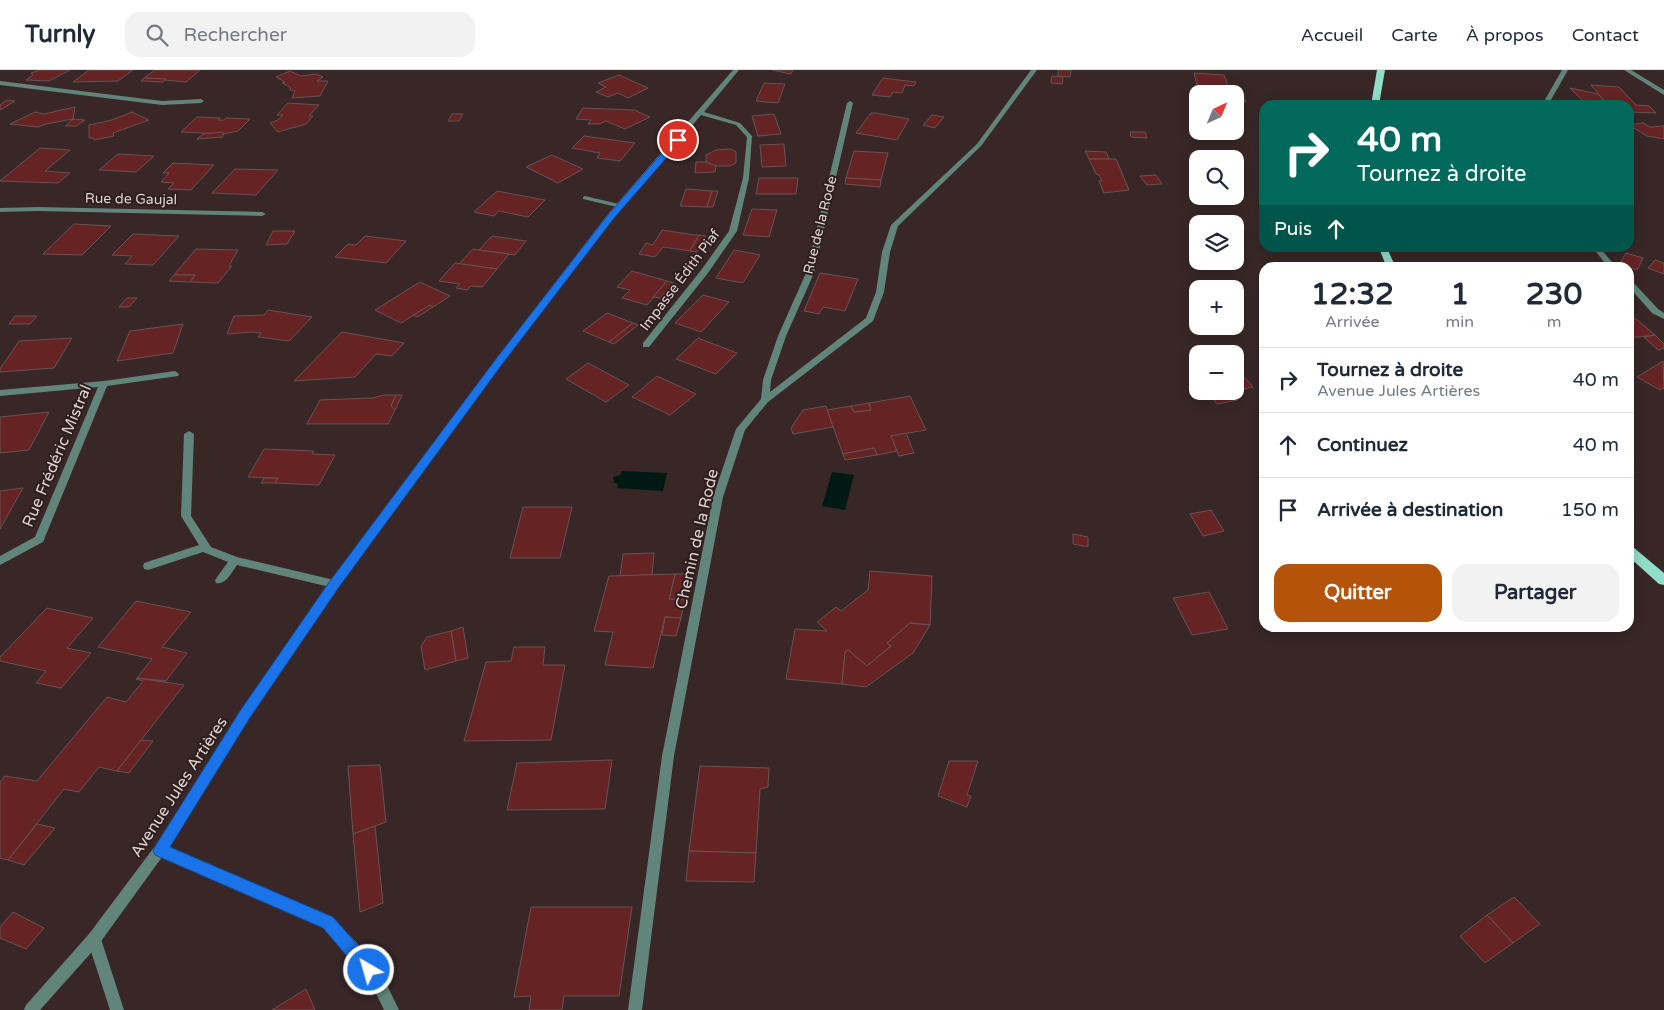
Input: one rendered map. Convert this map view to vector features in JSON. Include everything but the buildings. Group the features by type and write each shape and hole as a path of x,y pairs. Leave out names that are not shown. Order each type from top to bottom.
{"main road":[{"path":"1376,100 1381,70"},
{"path":"1634,554 1664,580"}],"street":[{"name":"Avenue Jules Artières","path":"31,1010 94,939 160,850 244,715 334,584 499,361 621,206 736,70"},
{"name":"Chemin de la Rode","path":"635,1010 668,756 718,498 741,429 765,400 870,319 880,292 886,252 895,225 979,145 1034,70"},
{"path":"1548,100 1565,70"},
{"path":"1627,70 1664,93"},
{"path":"0,83 162,103 201,101"},
{"name":"Rue de la Rode","path":"765,400 767,380 782,336 810,273 850,103"},
{"name":"Impasse Édith Piaf","path":"646,345 705,271 733,231 740,204 746,178 750,137 738,124 701,113"},
{"path":"585,198 621,206"},
{"name":"Rue de Gaujal","path":"0,210 38,209 262,214"},
{"path":"1600,252 1609,262"},
{"path":"1634,288 1655,311 1664,317"},
{"path":"104,384 176,374"},
{"name":"Rue Frédéric Mistral","path":"0,393 104,384 39,538 0,561"},
{"path":"189,434 186,516 208,550 235,560 334,584"},
{"path":"148,566 206,547"},
{"path":"220,580 235,560"},
{"path":"160,850 328,922 352,948 377,980 392,1010"},
{"path":"94,939 118,1010"}],"water":[{"path":"622,471 667,473 663,491 617,488 618,484 614,483 613,477 620,475"},
{"path":"832,472 854,475 845,510 822,506"}],"route":[{"path":"369,970 328,922 160,850 244,715 334,584 499,361 611,216 678,140"}]}
